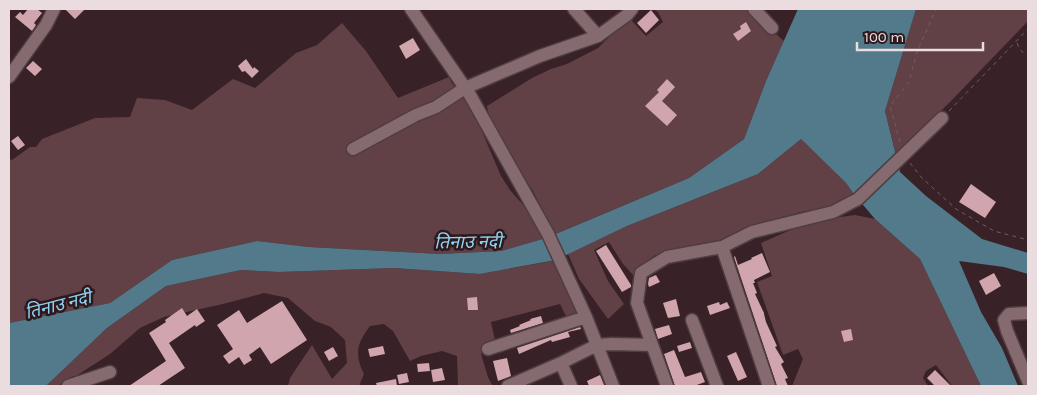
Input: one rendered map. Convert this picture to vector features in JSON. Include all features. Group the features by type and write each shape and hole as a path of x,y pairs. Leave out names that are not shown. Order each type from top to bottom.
{"street":[{"path":"9,77 46,25 54,9"},
{"path":"411,9 466,88 548,234 586,317 613,386"},
{"path":"574,9 598,36"},
{"path":"353,149 436,107 466,88 540,56 598,36 627,15 632,9"},
{"path":"754,9 772,28"},
{"path":"667,386 637,303 641,273 667,257 722,247 752,232 833,212 858,199 942,118"},
{"path":"722,247 769,386"},
{"path":"1028,313 1009,314 1004,320 1006,331 1028,381"},
{"path":"488,349 586,317"},
{"path":"692,320 717,386"},
{"path":"508,386 562,363 597,345 652,345"},
{"path":"562,363 571,386"},
{"path":"68,386 110,372"}],"path":[{"path":"936,9 917,52 909,82 890,106 904,156 922,178 956,209 994,231 1028,240"},
{"path":"942,118 1028,29"},
{"path":"1016,42 1020,50 1028,56"}],"shaded area":[{"path":"653,9 747,9 784,41 766,81 744,139 689,178 555,234 533,191 504,147 489,119 487,106 532,78 567,64 598,48 613,33 631,20 646,36 663,22 658,12"},
{"path":"916,9 1028,9 1028,21 896,155 885,111"},
{"path":"342,23 366,51 398,98 449,77 472,108 501,176 510,190 532,215 546,238 501,251 440,254 309,247 257,241 172,260 110,303 9,323 9,159 12,160 30,147 36,147 42,139 95,118 130,117 137,98 165,100 192,110 233,79 255,88 296,53 317,45"},
{"path":"801,139 846,183 853,193 836,206 801,212 760,223 719,243 655,255 636,270 634,276 623,264 609,242 594,250 608,281 624,304 608,319 579,279 568,254 627,226 758,174"},
{"path":"855,215 875,219 920,259 981,386 952,386 936,365 926,371 923,378 928,386 792,386 803,359 798,349 783,355 757,282 772,276 761,243 811,221"},
{"path":"557,260 564,286 580,312 567,318 560,304 491,322 495,340 481,354 492,385 489,386 458,386 457,356 442,351 410,361 393,331 384,324 370,326 362,338 358,355 364,374 359,386 288,386 290,378 312,345 332,379 347,363 345,340 331,327 315,321 288,298 264,293 164,317 140,328 110,354 76,376 58,386 46,386 107,328 166,286 241,270 279,272 394,268 480,274"}],"water":[{"path":"798,9 916,9 885,111 900,172 926,196 982,239 1028,253 1028,274 1004,267 959,261 981,312 1002,348 1018,386 981,386 920,259 875,219 846,183 801,139 758,174 627,226 556,260 480,274 394,268 279,272 241,270 166,286 107,328 46,386 9,386 9,323 110,303 172,260 257,241 309,247 440,254 501,251 546,238 689,178 744,139 766,81"}],"building":[{"path":"28,9 37,9 42,13 34,23 36,25 32,31 15,17 20,12 23,15"},
{"path":"65,9 85,9 75,19"},
{"path":"651,10 659,20 646,33 637,23"},
{"path":"746,22 751,31 738,41 733,34 741,29 740,26"},
{"path":"413,38 420,50 406,59 399,46"},
{"path":"246,59 253,69 254,67 259,71 252,78 245,71 242,72 238,66"},
{"path":"33,61 42,69 35,76 26,68"},
{"path":"667,79 675,87 662,101 677,115 667,126 645,106 659,92 657,90"},
{"path":"18,136 25,145 18,150 11,141"},
{"path":"971,184 996,202 985,218 959,202"},
{"path":"606,245 631,285 631,287 622,292 596,251"},
{"path":"762,253 770,272 754,280 755,283 753,283 757,293 755,294 777,346 775,347 784,362 781,364 788,378 785,379 788,386 777,386 734,257 738,265"},
{"path":"994,273 1001,286 986,295 979,281"},
{"path":"656,275 660,282 649,287 649,278"},
{"path":"477,297 478,310 468,310 467,298"},
{"path":"676,299 680,316 668,318 663,303"},
{"path":"282,301 307,340 271,364 260,347 249,355 252,360 244,365 239,357 229,364 223,356 233,349 217,325 239,310 247,323"},
{"path":"719,302 720,305 727,302 730,308 710,315 707,306"},
{"path":"182,308 187,316 197,309 205,321 196,327 195,325 169,343 185,368 158,386 129,386 166,361 149,333"},
{"path":"541,316 543,323 511,333 510,330 530,319"},
{"path":"669,325 672,334 658,339 655,329"},
{"path":"580,327 581,329 568,332 570,337 552,342 551,340 519,354 517,348"},
{"path":"851,329 853,340 844,342 841,331"},
{"path":"690,342 692,348 679,352 677,346"},
{"path":"383,346 385,354 370,357 368,349"},
{"path":"333,347 338,356 329,361 324,352"},
{"path":"674,350 685,377 701,372 705,382 694,386 675,386 664,354"},
{"path":"736,352 747,377 738,381 727,356"},
{"path":"507,358 511,376 498,381 493,361"},
{"path":"429,363 430,371 418,372 417,364"},
{"path":"442,368 445,380 433,382 431,370"},
{"path":"935,370 951,386 935,386 927,378"},
{"path":"407,373 409,382 399,384 397,375"},
{"path":"600,375 604,385 589,386 587,381"},
{"path":"396,379 397,386 377,386 376,383"}],"water label":[{"name":"तिनाउ नदी","path":"468,242"},
{"name":"तिनाउ नदी","path":"58,305"}]}
